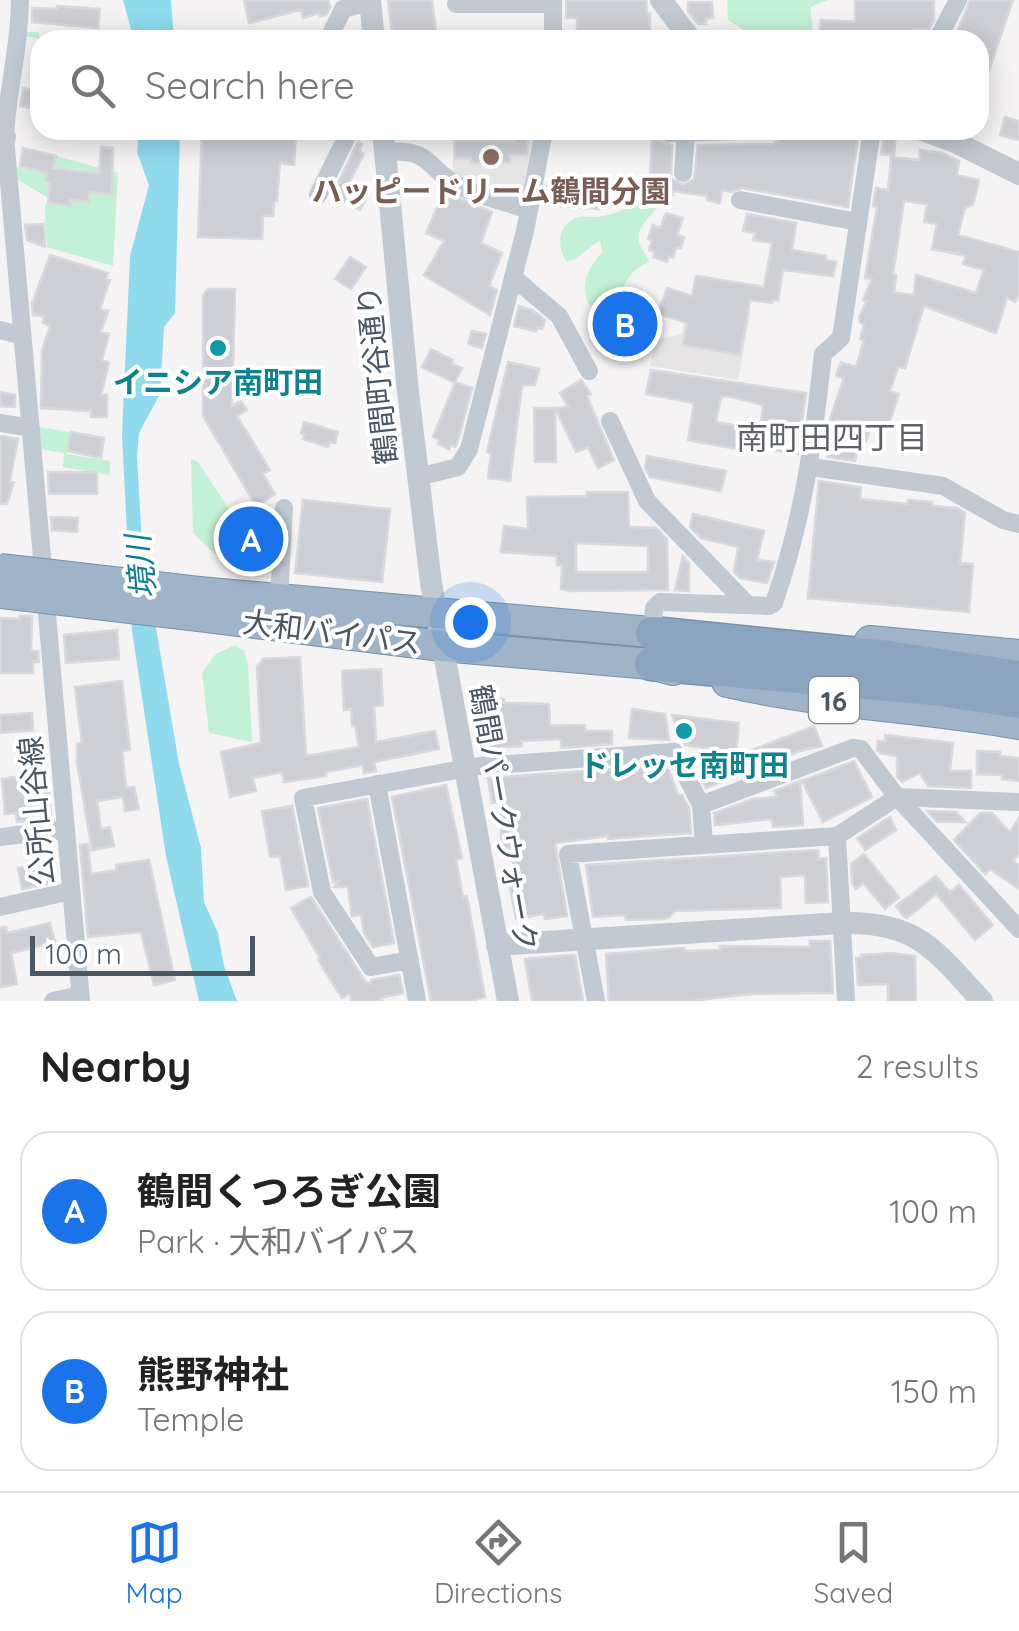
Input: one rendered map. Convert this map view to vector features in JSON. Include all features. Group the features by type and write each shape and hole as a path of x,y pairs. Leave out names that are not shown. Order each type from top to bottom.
{"highway":[{"name":"大和バイパス","path":"0,569 442,646 651,649 889,642 1019,655"},
{"name":"大和バイパス","path":"0,592 199,604 279,599 436,614 651,649 786,695 1019,724"},
{"path":"651,649 920,661 1019,677"},
{"path":"651,649 1019,702"}],"street":[{"name":"公所山谷線","path":"20,0 19,37 2,136 80,998"},
{"path":"661,0 683,30"},
{"path":"943,30 958,0"},
{"path":"333,30 343,9 370,1 373,30"},
{"path":"456,4 554,2 553,30"},
{"path":"318,194 345,140"},
{"path":"418,477 448,472 464,460 513,277 542,140"},
{"path":"679,140 684,174"},
{"path":"651,649 654,608 660,602 774,603 790,556 811,467 823,354 841,338 870,140"},
{"path":"950,140 1019,174"},
{"path":"384,141 424,156 458,186 529,210"},
{"name":"鶴間町谷通り","path":"384,141 418,477 442,646"},
{"path":"740,200 769,197 858,222"},
{"path":"513,277 558,316 588,371"},
{"path":"0,330 22,336"},
{"path":"610,421 646,500 748,605"},
{"path":"0,423 31,428"},
{"path":"811,467 943,486 1003,520 1019,524"},
{"path":"263,518 284,514 279,599"},
{"path":"0,560 41,564"},
{"path":"0,602 44,608"},
{"name":"鶴間パークウォーク","path":"442,646 508,1001"},
{"path":"701,805 854,748 861,749 897,796 1019,929"},
{"path":"410,960 371,967 322,892 304,798 464,768 674,752 701,805 704,844"},
{"path":"377,784 418,1001"},
{"path":"596,1001 568,854 837,836 897,796 1019,802"},
{"path":"0,837 65,829"},
{"path":"837,836 846,1001"},
{"path":"0,907 71,891"},
{"path":"497,945 842,923 883,924 905,931 936,951 982,1001"},
{"path":"53,1001 80,998"}],"shaded area":[{"name":"ハッピードリーム鶴間分園","path":"453,140 532,140 523,196 518,199 453,175"},
{"path":"688,298 751,309 738,380 650,366 654,340 682,334"}],"green space":[{"path":"727,0 828,0 810,7 813,30 744,30 728,20"},
{"path":"46,153 118,173 113,266 47,247 48,198 17,179 16,167 42,172"},
{"path":"640,199 651,200 656,208 638,236 649,262 633,272 623,288 628,305 611,314 589,305 585,290 589,270 602,252 600,240 574,260 566,261 561,234 573,220 609,215"},
{"path":"39,427 70,432 67,454 110,461 110,475 63,467 64,453 40,449"},
{"path":"191,459 198,462 233,515 242,562 215,554 193,533"},
{"path":"237,526 264,530 258,552 242,549"},
{"path":"235,645 244,651 248,664 252,742 209,733 202,672 216,654"}],"water":[{"path":"123,0 171,0 173,30 131,30"},
{"name":"境川","path":"138,140 180,140 175,313 164,327 160,394 139,433 142,545 179,764 201,848 204,902 218,933 224,966 237,1001 199,1001 166,856 132,631 122,434 130,256 149,185 137,152"}],"building":[{"path":"244,0 328,0 330,8 326,15 303,18 301,10 249,23"},
{"path":"388,0 432,0 436,30 392,30"},
{"path":"566,0 646,0 650,30 577,30 577,18 566,18"},
{"path":"855,0 934,0 934,20 929,29 820,30 821,20 855,22"},
{"path":"970,0 1013,0 989,70 989,30 958,30"},
{"path":"688,2 712,2 713,18 698,24 688,12"},
{"path":"32,8 100,9 98,28 32,22"},
{"path":"23,88 30,90 30,108 20,106"},
{"path":"1005,117 1019,121 1019,140 1000,135"},
{"path":"202,140 296,140 294,165 280,163 277,201 273,216 263,216 262,239 198,237"},
{"path":"455,140 528,140 527,155 510,155 510,163 471,163 471,158 455,158"},
{"path":"652,140 672,145 671,178 683,185 694,179 698,145 772,144 779,140 858,140 848,207 742,188 722,190 720,203 707,200 707,196 673,191 673,195 649,194"},
{"path":"883,140 895,140 894,155 881,154"},
{"path":"358,142 362,144 359,151 364,154 348,185 366,199 360,210 332,195"},
{"path":"101,147 113,148 112,195 90,192 89,202 70,200 70,206 48,203 47,173 20,166 23,148 56,156 53,168 99,174"},
{"path":"920,150 942,153 959,161 957,175 979,180 973,205 965,208 958,235 1019,252 1019,294 1015,302 1007,298 996,333 924,306 905,368 898,367 890,391 899,394 888,427 872,423 866,441 861,439 855,461 828,457 835,433 826,431 844,378 836,376 841,362 856,367 864,340 860,339 864,325 859,317 872,279 865,278 877,207 873,206 876,188 888,190 891,157 919,160","holes":["904,201 927,204 924,222 937,224 932,249 966,256 963,264 984,270 976,293 916,275 914,295 894,293 893,274"]},
{"path":"547,186 601,193 599,209 545,205"},
{"path":"444,192 492,212 481,243 502,253 489,286 497,290 490,315 424,275 444,241 426,233"},
{"path":"666,213 683,218 677,235 684,237 681,248 676,248 667,262 653,257 655,252 649,250 652,241 648,239 653,225 660,228"},
{"path":"747,214 796,223 792,250 826,256 826,260 836,262 833,276 783,270 778,300 750,300 740,355 683,345 687,323 658,314 667,288 692,296 696,276 764,287 772,243 753,240 755,233 743,231"},
{"path":"44,224 45,247 27,240 25,225"},
{"path":"50,255 108,273 106,279 110,280 100,309 108,311 101,332 109,334 102,360 109,362 101,395 107,395 107,417 91,417 91,411 41,408 42,351 50,326 43,323 44,316 33,315 32,304"},
{"path":"350,257 366,267 351,289 335,279"},
{"name":"イニシア南町田","path":"208,289 235,289 232,406 241,401 247,410 237,416 270,470 263,474 275,494 256,506 203,416 203,296"},
{"path":"519,306 545,320 542,329 514,326"},
{"path":"632,330 637,351 610,357 604,342 610,340 608,335"},
{"path":"472,331 486,334 482,348 468,344"},
{"path":"431,349 462,368 455,382 472,388 457,444 449,449 433,437 455,383 422,367"},
{"path":"508,362 539,369 535,385 522,385 510,481 488,478 491,453 487,452"},
{"path":"651,370 806,393 798,454 753,447 753,452 688,440 694,403 646,394","holes":["721,397 763,405 760,430 716,422"]},
{"path":"581,380 591,394 587,396 614,460 598,468 588,447 576,452 555,408 568,407 560,393"},
{"path":"0,392 15,395 15,407 0,406"},
{"path":"534,408 555,408 556,462 535,462"},
{"path":"382,413 394,418 385,437 373,432"},
{"path":"304,422 338,432 335,443 330,442 328,447 303,439"},
{"path":"71,432 104,438 101,458 68,451"},
{"path":"0,436 18,439 10,481 14,482 7,504 0,504"},
{"path":"647,456 726,471 721,491 650,477 645,467"},
{"path":"48,472 97,472 97,494 49,494"},
{"path":"819,481 861,487 860,499 932,502 932,506 957,508 965,513 960,563 973,564 969,612 808,598"},
{"path":"587,492 628,492 629,527 656,528 667,539 668,590 561,589 562,565 557,565 557,556 501,552 504,526 528,529 527,497 587,496","holes":["576,543 648,546 648,572 576,572"]},
{"path":"303,500 390,509 382,582 295,573"},
{"path":"693,514 764,531 757,560 774,562 767,583 740,578 734,572 738,547 701,538 690,527"},
{"path":"51,517 78,518 77,532 52,530"},
{"path":"683,556 689,563 689,591 675,590"},
{"path":"32,616 31,651 38,651 39,662 33,662 33,673 0,673 0,618"},
{"path":"117,630 119,659 66,663 64,635"},
{"path":"300,657 306,756 359,747 351,709 344,710 342,671 381,669 383,705 374,706 376,742 435,731 439,749 374,762 376,771 364,773 363,765 284,782 282,772 253,778 256,791 230,797 221,752 261,743 257,667 263,659"},
{"path":"122,681 130,750 122,751 126,788 134,787 139,809 125,811 123,797 97,801 101,829 110,827 114,846 92,850 77,762 77,744 82,743 75,687"},
{"path":"504,699 504,703 549,704 550,726 585,725 585,731 612,731 612,744 561,748 561,739 482,748 480,715 474,715 474,700"},
{"path":"632,709 665,714 669,740 629,738"},
{"path":"32,713 33,730 0,733 0,715"},
{"path":"672,715 739,723 736,752 685,745"},
{"path":"814,726 822,746 706,788 698,771"},
{"path":"885,735 953,743 950,771 971,771 971,788 928,786 920,773 902,782 897,776 897,756 877,750 878,741 885,741"},
{"path":"977,751 1019,758 1019,781 1002,779 1003,775 977,774"},
{"path":"854,761 872,797 823,822 802,781"},
{"path":"667,765 678,795 682,795 689,808 691,833 608,836 555,843 567,916 545,919 544,914 516,919 509,882 517,881 510,848 501,848 501,801 492,803 488,778"},
{"path":"48,772 51,818 17,822 16,813 5,814 2,779"},
{"path":"800,781 803,825 773,827 772,819 715,825 714,813 753,799 777,797 774,791"},
{"path":"446,785 462,858 456,859 463,897 467,896 485,997 472,1001 431,1001 392,797"},
{"path":"367,799 394,943 373,947 364,933 361,915 352,916 348,887 334,887 339,881 333,882 318,808"},
{"path":"292,806 308,886 286,890 280,856 270,857 262,811"},
{"path":"927,811 956,812 965,822 937,822"},
{"path":"980,813 992,813 1010,832 1019,818 1019,853 1013,861 1019,865 1019,889 990,869 985,874 954,840"},
{"path":"890,817 896,830 865,850 857,838"},
{"path":"88,844 91,874 149,860 175,980 154,985 141,932 88,937 80,845"},
{"path":"818,850 819,859 826,858 828,902 806,903 805,875 780,877 781,908 675,911 663,919 593,917 586,865"},
{"path":"864,854 899,897 885,909 863,883 856,889 852,883 851,864"},
{"path":"47,862 50,883 22,889 18,868"},
{"path":"936,876 950,892 959,885 993,925 975,940 936,894 904,917 896,906"},
{"path":"311,897 365,981 371,984 371,980 399,975 403,993 380,998 382,1001 351,1001 350,993 342,998 291,908"},
{"path":"50,923 55,942 11,953 17,984 0,987 0,928 6,927 7,933"},
{"path":"810,941 830,941 833,993 609,1001 606,954 684,948 720,950 720,946 810,947"},
{"path":"893,953 915,956 916,1001 888,1001 888,984 858,985 856,958"},
{"path":"575,955 583,1001 532,1001 525,959"}],"place":[{"name":"ハッピードリーム鶴間分園","path":"491,157"},
{"name":"熊野神社","path":"625,324"},
{"name":"イニシア南町田","path":"218,348"},
{"name":"鶴間くつろぎ公園","path":"251,539"},
{"name":"ドレッセ南町田","path":"684,731"}],"district":[{"name":"南町田四丁目","path":"832,437"}]}
